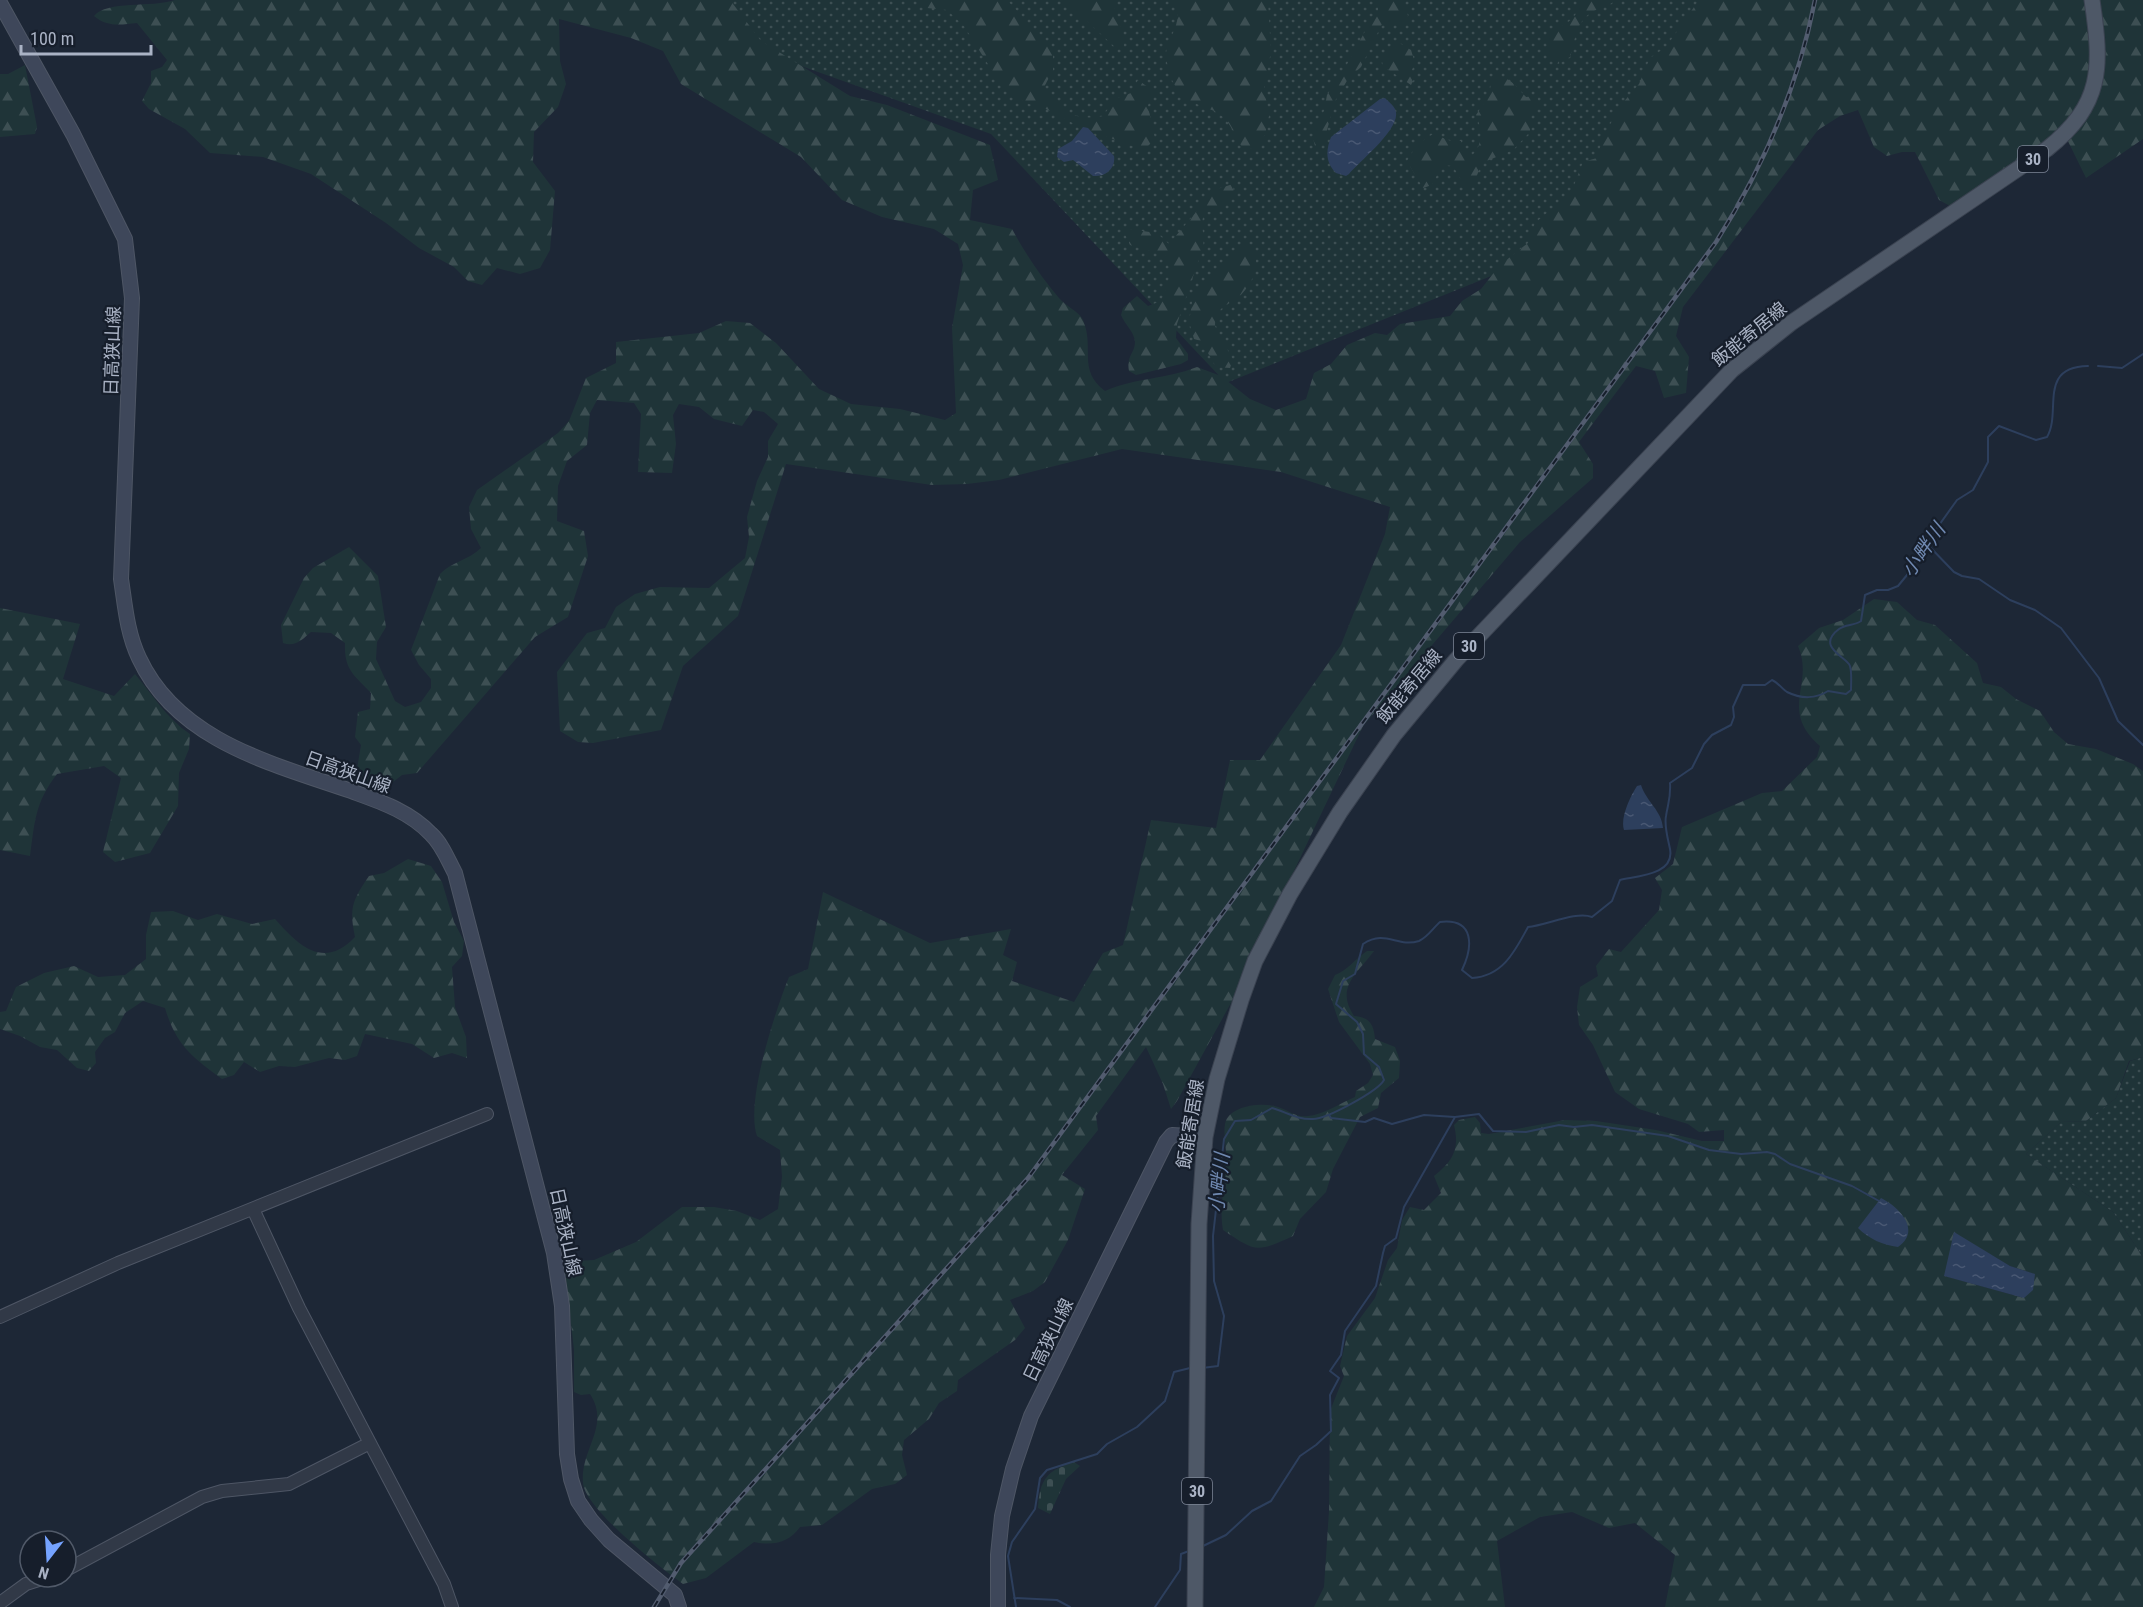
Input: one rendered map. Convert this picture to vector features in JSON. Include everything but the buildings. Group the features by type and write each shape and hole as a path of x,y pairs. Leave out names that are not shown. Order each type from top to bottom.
{"main road":[{"name":"飯能寄居線","path":"1195,1607 1199,1224 1205,1137 1228,1038 1255,961 1290,894 1341,812 1394,735 1456,660 1732,370 1791,323 2047,150 2073,126 2090,99 2098,68 2092,0"},
{"name":"日高狭山線","path":"0,3 73,134 125,239 132,298 121,579 126,616 138,657 162,694 197,727 249,755 389,805 411,817 426,829 445,853 455,873 555,1253 562,1306 567,1454 578,1502 591,1521 609,1539 675,1595 679,1607"},
{"name":"日高狭山線","path":"998,1607 998,1555 1002,1516 1013,1469 1031,1416 1166,1142 1172,1135 1178,1134 1205,1137"}],"street":[{"path":"0,1317 118,1263 487,1114"},
{"path":"253,1209 299,1308 444,1584 452,1607"},
{"path":"78,1564 202,1497 222,1491 289,1484 370,1443"},
{"path":"0,1603 19,1589"}],"green space":[{"path":"175,0 730,0 761,41 850,96 887,105 990,145 998,180 973,190 970,220 1012,229 1046,282 1083,320 1088,340 1091,375 1105,391 1127,383 1197,367 1221,376 1250,399 1276,410 1306,399 1314,373 1331,364 1347,345 1375,333 1387,335 1400,324 1450,316 1462,301 1481,289 1500,265 1528,243 1535,223 1571,193 1583,162 1597,158 1603,137 1621,105 1639,84 1650,58 1666,47 1699,0 2143,0 2143,139 2086,178 2063,131 1952,207 1939,200 1915,152 1902,152 1887,156 1874,147 1858,110 1840,116 1818,130 1683,307 1676,336 1689,357 1686,393 1664,398 1655,371 1636,366 1579,442 1593,464 1593,478 1520,542 1363,726 1232,1001 1177,1101 1171,1109 1163,1084 1146,1047 1096,1116 1098,1130 1062,1175 1085,1189 1068,1240 1045,1282 1033,1291 1010,1300 1025,1328 1015,1340 958,1380 957,1391 939,1403 929,1419 904,1440 902,1455 907,1475 895,1484 872,1489 822,1525 800,1527 791,1537 780,1542 767,1544 754,1542 706,1578 683,1584 625,1537 596,1508 587,1494 583,1483 583,1471 596,1427 596,1406 590,1394 581,1395 574,1392 574,1350 565,1270 576,1261 594,1260 636,1242 682,1207 714,1207 737,1211 760,1220 778,1209 782,1177 780,1150 757,1136 754,1121 758,1080 776,1012 789,977 808,969 823,892 930,943 1011,929 1003,955 1017,962 1012,981 1074,1002 1103,953 1123,945 1151,820 1216,828 1230,760 1260,760 1341,645 1385,534 1390,507 1281,472 1122,449 999,480 967,484 932,485 786,464 738,616 683,666 661,730 593,743 578,742 560,731 557,672 587,633 605,628 616,607 635,594 660,587 709,588 745,558 749,537 747,517 757,481 768,457 768,441 778,424 764,412 753,410 742,426 714,419 699,407 679,404 673,415 676,444 672,473 638,472 641,414 634,403 597,400 590,413 587,445 567,461 558,486 557,521 584,531 588,556 568,617 535,637 417,773 402,775 388,786 362,782 357,769 361,745 355,737 358,712 370,709 371,693 348,666 345,643 331,633 311,632 295,643 283,643 281,625 304,578 313,568 349,547 378,576 386,627 377,642 376,659 395,701 405,707 421,702 431,688 431,679 419,665 411,650 440,574 481,548 471,529 469,507 477,490 558,433 569,421 586,378 616,363 616,342 699,333 726,321 750,323 776,343 819,389 851,404 900,409 945,420 956,413 952,328 963,265 958,244 934,229 882,217 842,200 801,157 681,84 663,51 631,38 559,19 560,61 566,84 558,107 534,132 533,162 555,191 550,250 540,268 520,274 497,268 482,285 468,281 454,267 419,248 386,223 311,174 263,157 210,153 185,129 149,109 142,101 151,83 151,71 162,67 167,60 137,23 109,24 94,16 100,11 119,6"},
{"path":"705,0 1750,0 1558,249 1226,383 991,134 765,53"},
{"path":"915,0 1007,0 1053,50 1053,70 1043,89 1057,103 1076,116 1103,116 1115,99 1131,93 1138,80 1152,90 1148,106 1155,139 1144,150 1082,128 1046,109 1026,103 1014,95 991,69 964,26 947,10 927,8"},
{"path":"1064,0 1112,0 1123,33 1124,47 1117,49"},
{"path":"1172,0 1268,0 1271,52 1264,86 1269,116 1265,135 1254,149 1243,148 1226,120 1214,111 1184,97 1172,80 1166,55 1178,14"},
{"path":"1378,0 1404,0 1408,16 1401,24 1382,24 1361,67 1348,79 1335,101 1324,141 1315,146 1313,138 1316,123 1324,111 1327,95 1369,24 1378,14"},
{"path":"1581,0 1615,0 1594,11 1583,20 1577,31 1570,57 1558,64 1549,54 1545,38 1549,30 1561,26 1574,16"},
{"path":"1398,42 1411,50 1415,63 1411,72 1415,77 1411,85 1383,66 1381,57"},
{"path":"25,65 37,127 35,134 0,137 0,74 8,74"},
{"path":"1492,76 1508,79 1526,97 1537,96 1539,104 1530,118 1530,132 1513,150 1482,163 1473,185 1464,185 1453,166 1442,165 1432,185 1423,188 1407,161 1410,156 1418,145 1433,134 1451,141 1461,141 1460,150 1470,157 1479,144 1480,127 1476,115 1489,96"},
{"path":"1233,184 1232,197 1226,205 1204,213 1203,247 1177,324 1176,338 1188,354 1188,360 1181,364 1136,375 1129,371 1129,362 1135,342 1121,315 1123,308 1137,296 1148,306 1161,301 1168,282 1169,271 1163,251 1150,251 1130,245 1124,232 1128,229 1157,233 1169,244 1202,205 1208,192"},
{"path":"1245,245 1252,250 1255,257 1255,272 1243,293 1219,312 1215,326 1233,360 1230,368 1216,367 1201,341 1194,339 1189,322 1193,296 1200,286 1220,271 1224,258 1234,255"},
{"path":"1874,599 1897,602 1917,620 1935,625 1977,663 1983,683 2001,687 2016,699 2040,711 2054,732 2068,744 2096,749 2133,764 2143,771 2143,1057 2129,1061 2116,1098 2086,1121 2061,1122 2026,1154 2113,1212 2143,1257 2143,1607 1665,1607 1675,1555 1635,1523 1609,1528 1572,1512 1540,1517 1497,1541 1505,1607 1314,1607 1324,1587 1329,1511 1330,1411 1344,1376 1340,1366 1347,1336 1375,1298 1388,1260 1397,1248 1402,1220 1410,1207 1424,1210 1441,1193 1434,1176 1446,1165 1453,1154 1456,1141 1454,1125 1459,1120 1475,1117 1480,1123 1481,1133 1489,1134 1565,1120 1596,1121 1656,1130 1702,1141 1724,1141 1724,1130 1699,1132 1688,1124 1639,1109 1615,1092 1593,1045 1579,1025 1577,1007 1580,987 1598,976 1596,966 1609,949 1621,952 1659,910 1662,890 1655,878 1673,864 1682,827 1762,793 1782,791 1817,757 1820,746 1808,733 1801,720 1799,708 1803,673 1798,646 1819,628 1843,620","holes":["1954,1233 2010,1266 2034,1274 2024,1298 1945,1276"]},
{"path":"0,608 80,624 63,679 114,696 135,674 167,714 190,734 189,749 179,773 178,806 150,853 115,862 103,852 121,778 104,766 57,774 40,803 30,856 0,850"},
{"path":"408,859 431,866 442,882 454,922 464,941 462,956 452,967 455,1007 466,1037 467,1058 452,1053 434,1058 412,1044 365,1034 357,1056 345,1060 329,1058 295,1067 279,1066 260,1072 244,1062 234,1075 222,1079 186,1049 174,1032 165,1008 143,1001 125,1013 115,1032 105,1038 95,1052 96,1063 89,1071 77,1068 57,1050 40,1047 20,1036 0,1029 0,1012 6,1011 16,987 44,973 74,966 98,977 125,975 146,959 146,935 151,912 173,911 198,920 217,914 252,924 275,919 303,945 322,953 333,952 344,947 355,937 352,919 353,905 369,876 384,873"},
{"path":"1367,951 1374,951 1350,981 1347,989 1349,1006 1354,1016 1370,1022 1375,1039 1395,1047 1400,1061 1399,1078 1381,1093 1378,1108 1360,1117 1333,1169 1326,1192 1300,1219 1293,1236 1263,1247 1250,1246 1223,1230 1225,1124 1233,1113 1247,1106 1256,1105 1278,1107 1300,1116 1313,1115 1355,1097 1356,1091 1368,1083 1373,1075 1370,1064 1339,1022 1328,989 1335,975 1344,971"},
{"path":"2143,1057 2143,1257 2113,1212 2026,1154 2061,1122 2086,1121 2116,1098 2130,1061"},
{"path":"1074,1462 1080,1466 1066,1479 1050,1514 1038,1508 1041,1489 1047,1477 1057,1469"}],"water":[{"path":"1385,98 1395,109 1396,116 1393,125 1379,144 1349,174 1346,176 1336,173 1327,156 1331,137 1380,99"},
{"path":"1083,127 1088,128 1114,156 1113,165 1105,174 1093,176 1073,160 1064,162 1057,157 1058,149 1072,141"},
{"path":"1641,785 1660,816 1663,828 1624,830 1623,820 1626,808 1637,786"},
{"path":"1881,1198 1901,1213 1908,1226 1905,1240 1898,1247 1876,1241 1858,1228"},
{"path":"1954,1232 2010,1266 2035,1274 2033,1290 2024,1298 1944,1276"}],"waterway":[{"name":"小畔川","path":"2098,366 2122,368 2143,354"},
{"name":"小畔川","path":"1202,1368 1218,1366 1224,1316 1214,1281 1213,1236 1224,1139 1235,1121 1251,1120 1272,1108 1302,1118 1320,1118 1363,1097 1384,1080 1379,1067 1364,1054 1363,1034 1357,1022 1336,1004 1343,981 1355,974 1363,944 1378,938 1411,943 1428,935 1440,922 1451,922 1465,929 1468,936 1468,952 1462,970 1472,978 1483,976 1492,973 1507,961 1528,927 1570,917 1592,917 1612,901 1620,880 1661,869 1670,858 1666,832 1670,783 1692,768 1704,744 1712,735 1731,725 1734,717 1733,707 1743,685 1765,685 1772,680 1787,692 1808,697 1819,696 1828,691 1846,694 1851,690 1850,666 1831,646 1832,635 1842,627 1861,621 1865,595 1898,586 1907,575 1922,549 1957,500 1973,490 1988,462 1988,437 1999,426 2036,440 2047,437 2051,427 2057,382 2062,374 2072,368 2088,366"},
{"path":"1927,544 1954,572 1979,579 2010,600 2035,610 2061,628 2099,678 2118,721 2143,745"},
{"path":"1203,1546 1226,1535 1252,1511 1271,1501 1300,1456 1331,1431 1330,1395 1339,1378 1330,1371 1341,1355 1345,1331 1376,1286 1385,1246 1396,1238 1404,1207 1455,1117 1479,1114 1493,1131 1526,1132 1559,1125 1574,1127 1592,1125 1668,1136 1709,1150 1741,1154 1767,1152 1775,1154 1790,1164 1852,1186 1879,1201"},
{"path":"1329,1115 1331,1118 1365,1122 1374,1118 1392,1124 1424,1115 1455,1117"},
{"name":"小畔川","path":"1016,1607 1008,1556 1012,1542 1035,1509 1040,1478 1047,1470 1097,1454 1107,1444 1137,1427 1165,1401 1174,1372 1190,1368"},
{"path":"1155,1607 1180,1570 1181,1554 1189,1551"},
{"path":"1014,1598 1057,1600 1070,1607"}],"railway":[{"path":"654,1607 681,1563 1028,1178 1716,242 1749,185 1777,126 1799,64 1815,0"}]}
